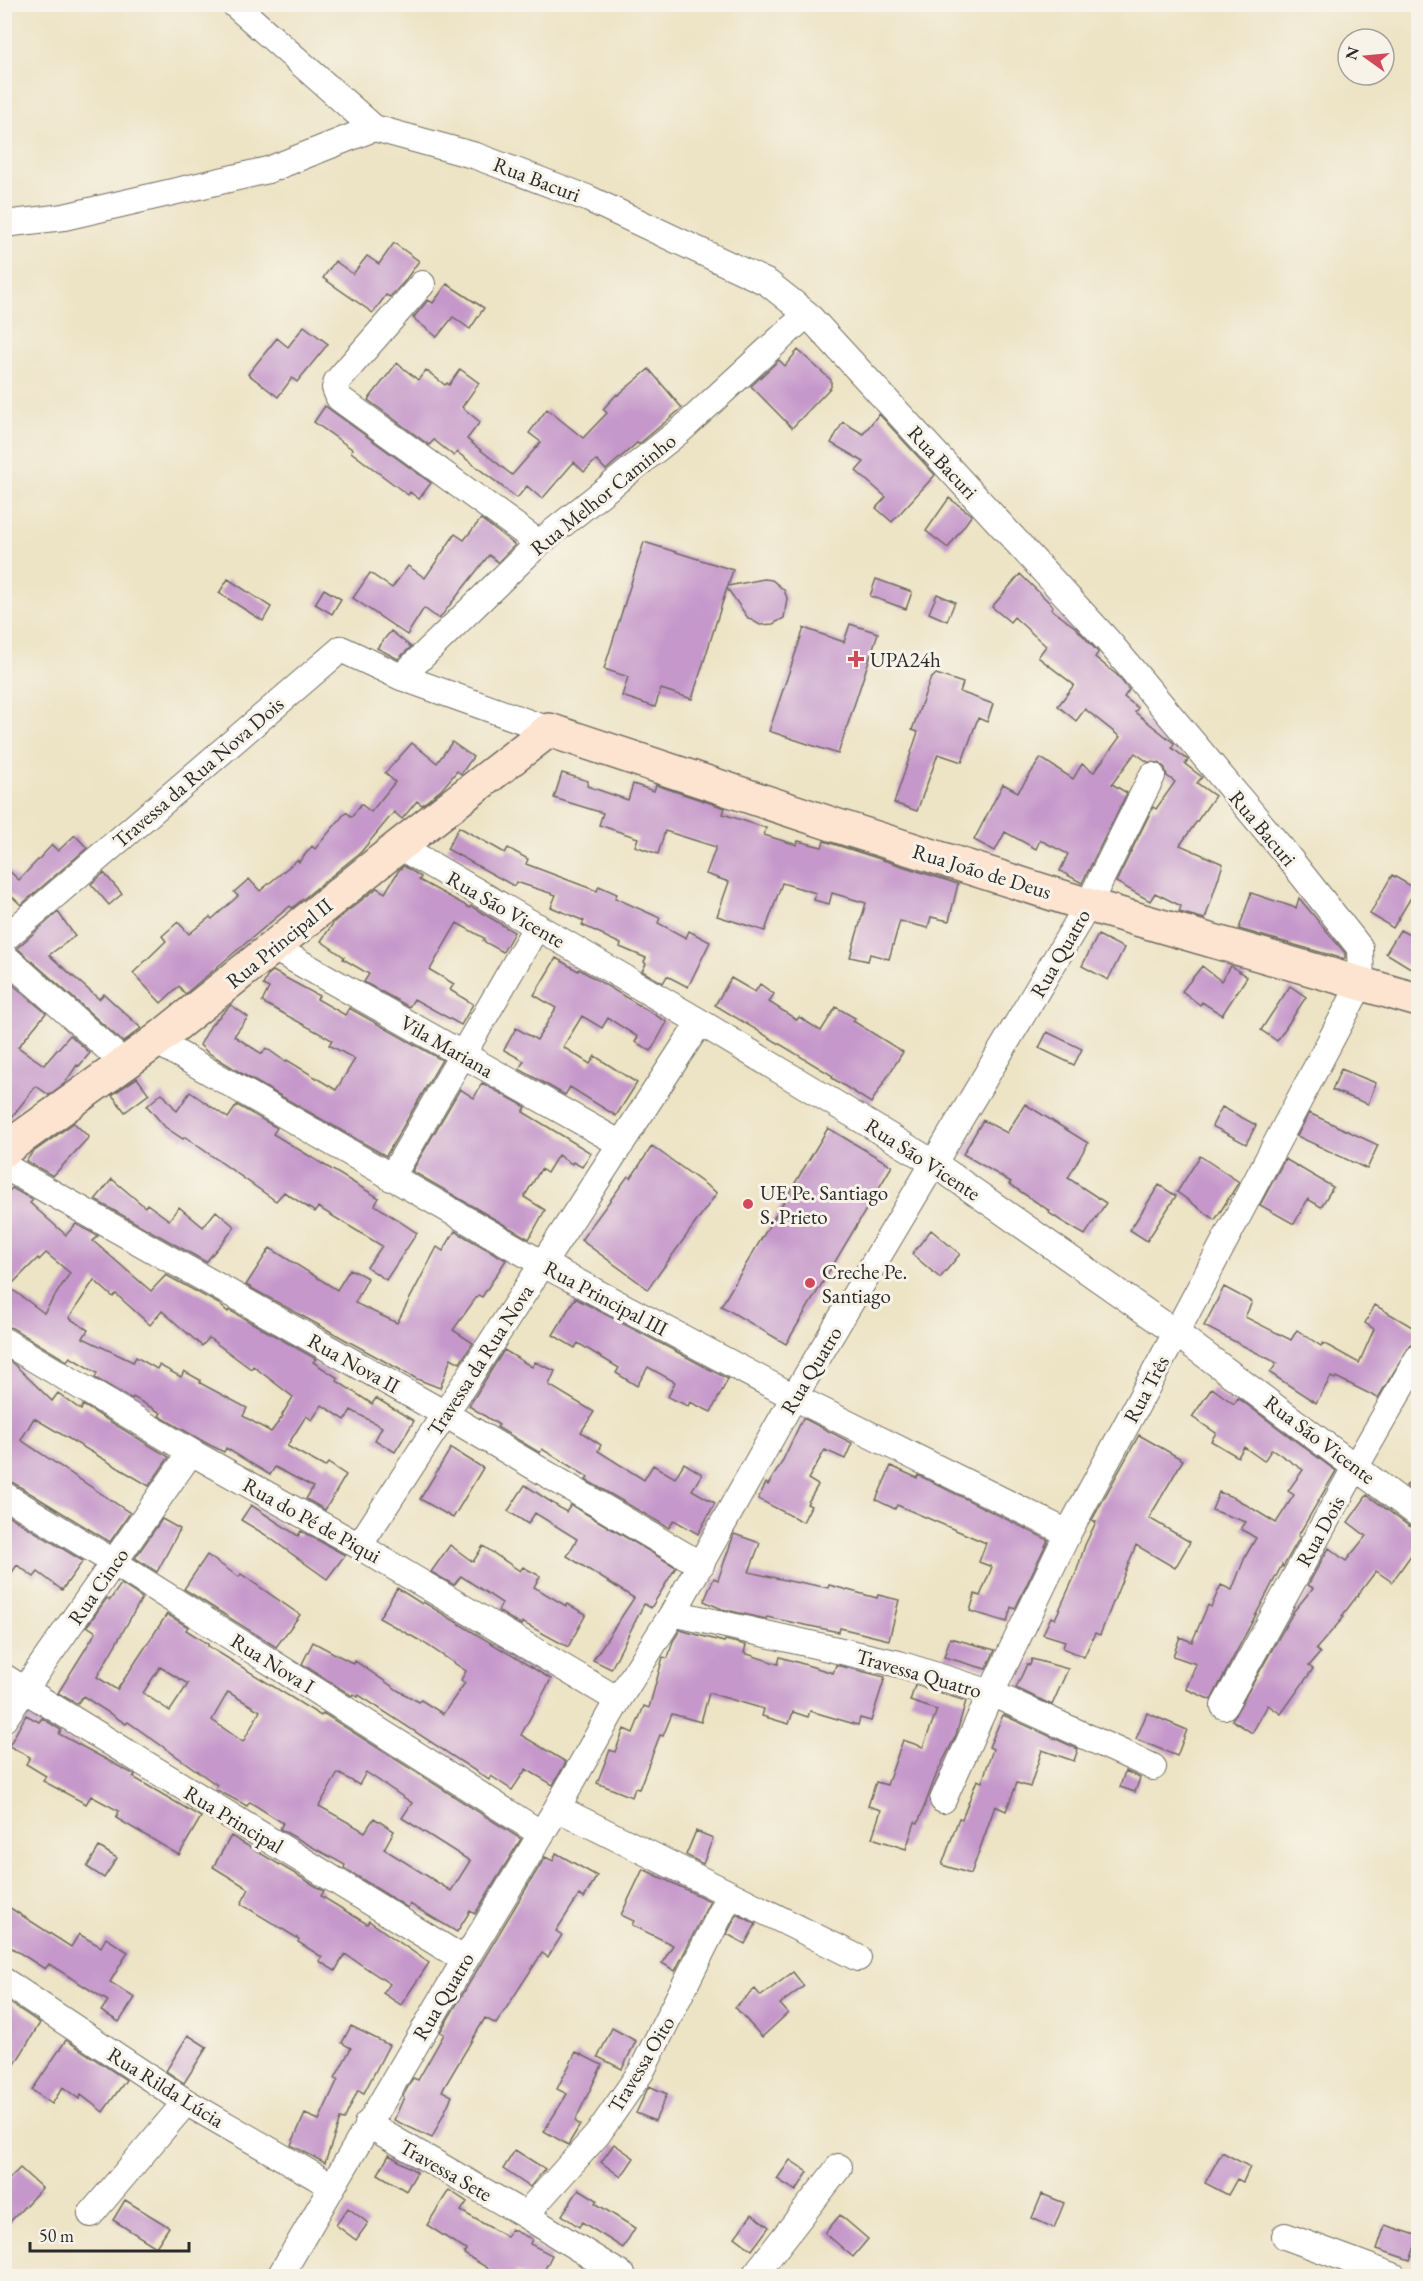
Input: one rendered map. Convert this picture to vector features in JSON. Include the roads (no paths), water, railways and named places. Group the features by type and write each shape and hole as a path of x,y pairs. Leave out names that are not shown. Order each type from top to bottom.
{"street":[{"path":"4,224 64,217 268,171 374,128 234,4"},
{"name":"Rua Bacuri","path":"374,128 476,156 587,198 768,283 807,314 1108,641 1281,848 1360,948 1361,983"},
{"path":"423,284 337,381 336,394 539,543"},
{"name":"Rua Melhor Caminho","path":"401,677 539,543 682,429 807,314"},
{"name":"Travessa da Rua Nova Dois","path":"4,939 341,649 401,677"},
{"path":"401,677 549,730"},
{"name":"Rua João de Deus","path":"549,730 838,826 1088,904 1419,999"},
{"name":"Rua Principal II","path":"4,1150 156,1041 399,846 549,730"},
{"name":"Rua Quatro","path":"280,2277 367,2124 557,1808 618,1700 673,1613 794,1397 1088,904 1152,776"},
{"name":"Rua São Vicente","path":"399,846 700,1022 935,1164 1176,1333 1419,1514"},
{"path":"391,1178 537,926"},
{"name":"Vila Mariana","path":"274,948 621,1144"},
{"path":"4,956 124,1063"},
{"name":"Rua Três","path":"943,1800 991,1693 1068,1533 1361,983"},
{"name":"Travessa da Rua Nova","path":"359,1546 700,1022"},
{"name":"Rua Principal III","path":"156,1041 543,1264 794,1397 1068,1533"},
{"name":"Rua Nova II","path":"4,1166 445,1414 701,1565"},
{"name":"Rua do Pé de Piqui","path":"4,1341 191,1452 359,1546 618,1700"},
{"name":"Rua Dois","path":"1224,1706 1356,1466 1419,1358"},
{"name":"Rua Cinco","path":"4,1719 14,1684 115,1563 191,1452"},
{"name":"Rua Nova I","path":"4,1495 540,1833"},
{"name":"Travessa Quatro","path":"673,1613 899,1664 991,1693 1153,1767"},
{"name":"Rua Principal","path":"14,1684 465,1960"},
{"path":"557,1808 858,1958"},
{"name":"Travessa Oito","path":"525,2215 597,2134 641,2072 730,1895"},
{"name":"Rua Rilda Lúcia","path":"4,1981 186,2102 332,2186"},
{"path":"90,2214 186,2102"},
{"name":"Travessa Sete","path":"367,2124 525,2215 623,2277"},
{"path":"754,2277 839,2168"},
{"path":"1285,2236 1393,2277"}],"place":[{"name":"UPA24h","path":"856,659"},
{"name":"UE Pe. Santiago S. Prieto","path":"748,1204"},
{"name":"Creche Pe. Santiago","path":"810,1283"}]}
